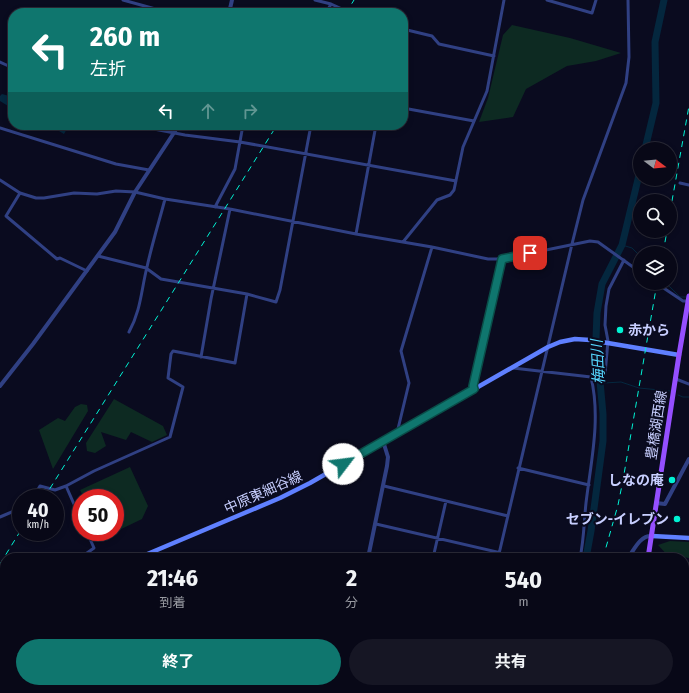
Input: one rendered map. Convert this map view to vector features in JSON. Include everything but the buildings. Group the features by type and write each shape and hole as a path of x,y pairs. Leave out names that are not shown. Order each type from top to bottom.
{"main road":[{"name":"豊橋湖西線","path":"649,553 679,355 686,325 688,299"},
{"name":"中原東細谷線","path":"150,553 280,498 384,441 548,347 560,342 590,340 679,355"},
{"path":"652,536 689,538"}],"street":[{"path":"123,0 152,8"},
{"path":"316,0 340,8"},
{"path":"403,242 437,200 450,195 454,190 463,147 487,91 503,0"},
{"path":"547,0 592,13 596,0"},
{"path":"499,552 583,200 626,83 629,57 628,0"},
{"path":"329,8 332,4"},
{"path":"408,30 432,36 439,44 494,56"},
{"path":"408,109 474,121"},
{"path":"0,128 116,164 149,170"},
{"path":"162,130 240,142 305,155 456,181"},
{"path":"215,207 235,169 242,130"},
{"path":"98,256 146,268 161,279 213,287 276,302 280,290 310,130"},
{"path":"356,234 375,130"},
{"path":"0,386 88,271 115,232 135,192 174,132"},
{"path":"0,180 20,192 36,198 74,193 97,194 116,191 135,192 165,199 230,208 483,258 502,259 572,244 594,241 598,242 633,267"},
{"path":"680,183 689,185"},
{"path":"20,192 6,216 57,259 60,258 88,271"},
{"path":"129,332 136,320 146,268 165,199"},
{"path":"201,357 213,287 230,208"},
{"path":"397,433 409,383 401,351 432,247"},
{"path":"474,389 473,386 502,259"},
{"path":"605,374 607,343 605,325 606,306 609,289 623,260"},
{"path":"666,290 683,301 688,299"},
{"path":"58,489 170,437 183,386 168,378 171,354 173,351 178,351 201,357 235,362 247,294"},
{"path":"511,368 591,377 594,389 595,440 584,539 581,553"},
{"path":"676,379 689,384"},
{"path":"369,553 384,486 388,457 384,441"},
{"path":"656,504 665,504 689,459"},
{"path":"518,468 589,486"},
{"path":"38,489 40,486 51,489"},
{"path":"66,486 72,500"},
{"path":"384,486 508,516"},
{"path":"435,553 446,501"},
{"path":"0,517 12,512"},
{"path":"376,524 503,553"},
{"path":"632,553 641,540 648,535 652,536"},
{"path":"87,553 94,548 90,541"}],"green space":[{"path":"512,25 570,38 621,53 596,61 567,66 526,89 513,117 479,122 488,98 503,35"},
{"path":"114,399 163,426 167,435 152,442 131,432 126,440 101,432 106,446 95,453 87,451 86,443"},
{"path":"81,404 87,405 88,411 53,469 39,430 58,418 65,421 75,407"},
{"path":"130,467 148,506 142,519 124,528 124,489 82,489"},
{"path":"670,541 689,542 689,553 665,553 658,545"}],"water":[{"path":"2,94 8,96 8,106 0,101 0,96"},
{"path":"57,130 66,130 64,134"}],"waterway":[{"name":"梅田川","path":"647,142 656,103 655,42 664,0"},
{"name":"梅田川","path":"587,553 603,441 603,414 596,338 597,313 602,284 622,245 636,186"},
{"path":"622,245 633,249"},
{"path":"673,290 680,297 686,297"},
{"path":"599,381 604,383 621,382 639,388 670,391"},
{"path":"678,395 689,397"}],"railway":[{"path":"349,8 354,0"},
{"path":"673,194 689,106"},
{"path":"50,489 274,130"},
{"path":"664,246 666,238"},
{"path":"604,553 618,505 623,480 656,290"},
{"path":"7,553 14,541"}],"place":[{"name":"赤から","path":"620,330"},
{"name":"しなの庵","path":"672,480"},
{"name":"セブン-イレブン","path":"677,519"}],"route":[{"path":"343,464 474,389 473,386 502,259 530,253"}]}
